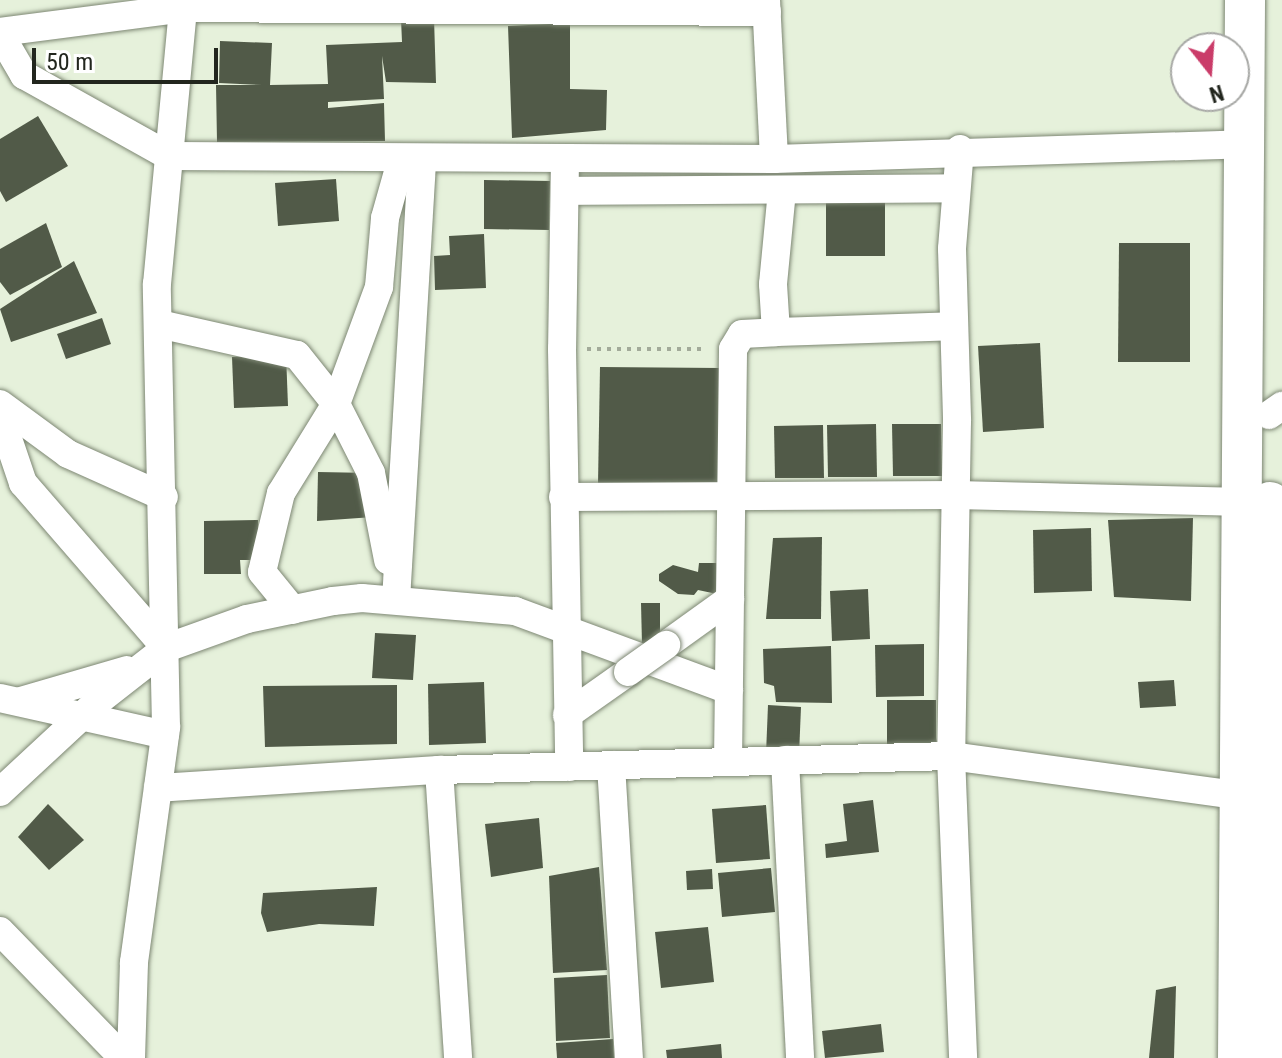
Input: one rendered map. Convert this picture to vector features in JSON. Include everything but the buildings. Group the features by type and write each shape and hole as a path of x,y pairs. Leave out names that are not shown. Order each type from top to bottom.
{"street":[{"path":"1238,1058 1237,795 1244,502 1245,0"},
{"path":"1268,1058 1277,690 1271,0"},
{"path":"774,159 766,6 184,4 0,33 24,75 169,156 412,161 774,159 960,149 1244,144"},
{"path":"131,1058 134,962 165,735 164,497 159,324 169,156 184,4"},
{"path":"960,149 955,188 953,326 956,495 951,756 963,1058"},
{"path":"293,610 262,572 281,493 336,404 379,287 385,218 412,161"},
{"path":"396,600 412,161"},
{"path":"565,161 562,349 569,767"},
{"path":"565,191 955,188"},
{"path":"776,332 773,284 782,190"},
{"path":"159,324 297,355 336,404 371,473 396,600"},
{"path":"728,762 733,349 742,334 953,326"},
{"path":"0,404 68,454 164,497"},
{"path":"0,415 23,483"},
{"path":"0,461 23,483 166,648"},
{"path":"563,497 956,495 1244,502"},
{"path":"0,792 81,716 166,648 247,619 362,598 515,611 729,690"},
{"path":"567,715 730,599"},
{"path":"8,700 144,666"},
{"path":"8,700 165,735"},
{"path":"158,788 439,770 951,756 1237,795"},
{"path":"785,760 800,1058"},
{"path":"611,765 629,1058"},
{"path":"439,770 458,1058"},
{"path":"0,931 123,1058"}],"path":[{"path":"562,349 733,349"}]}
